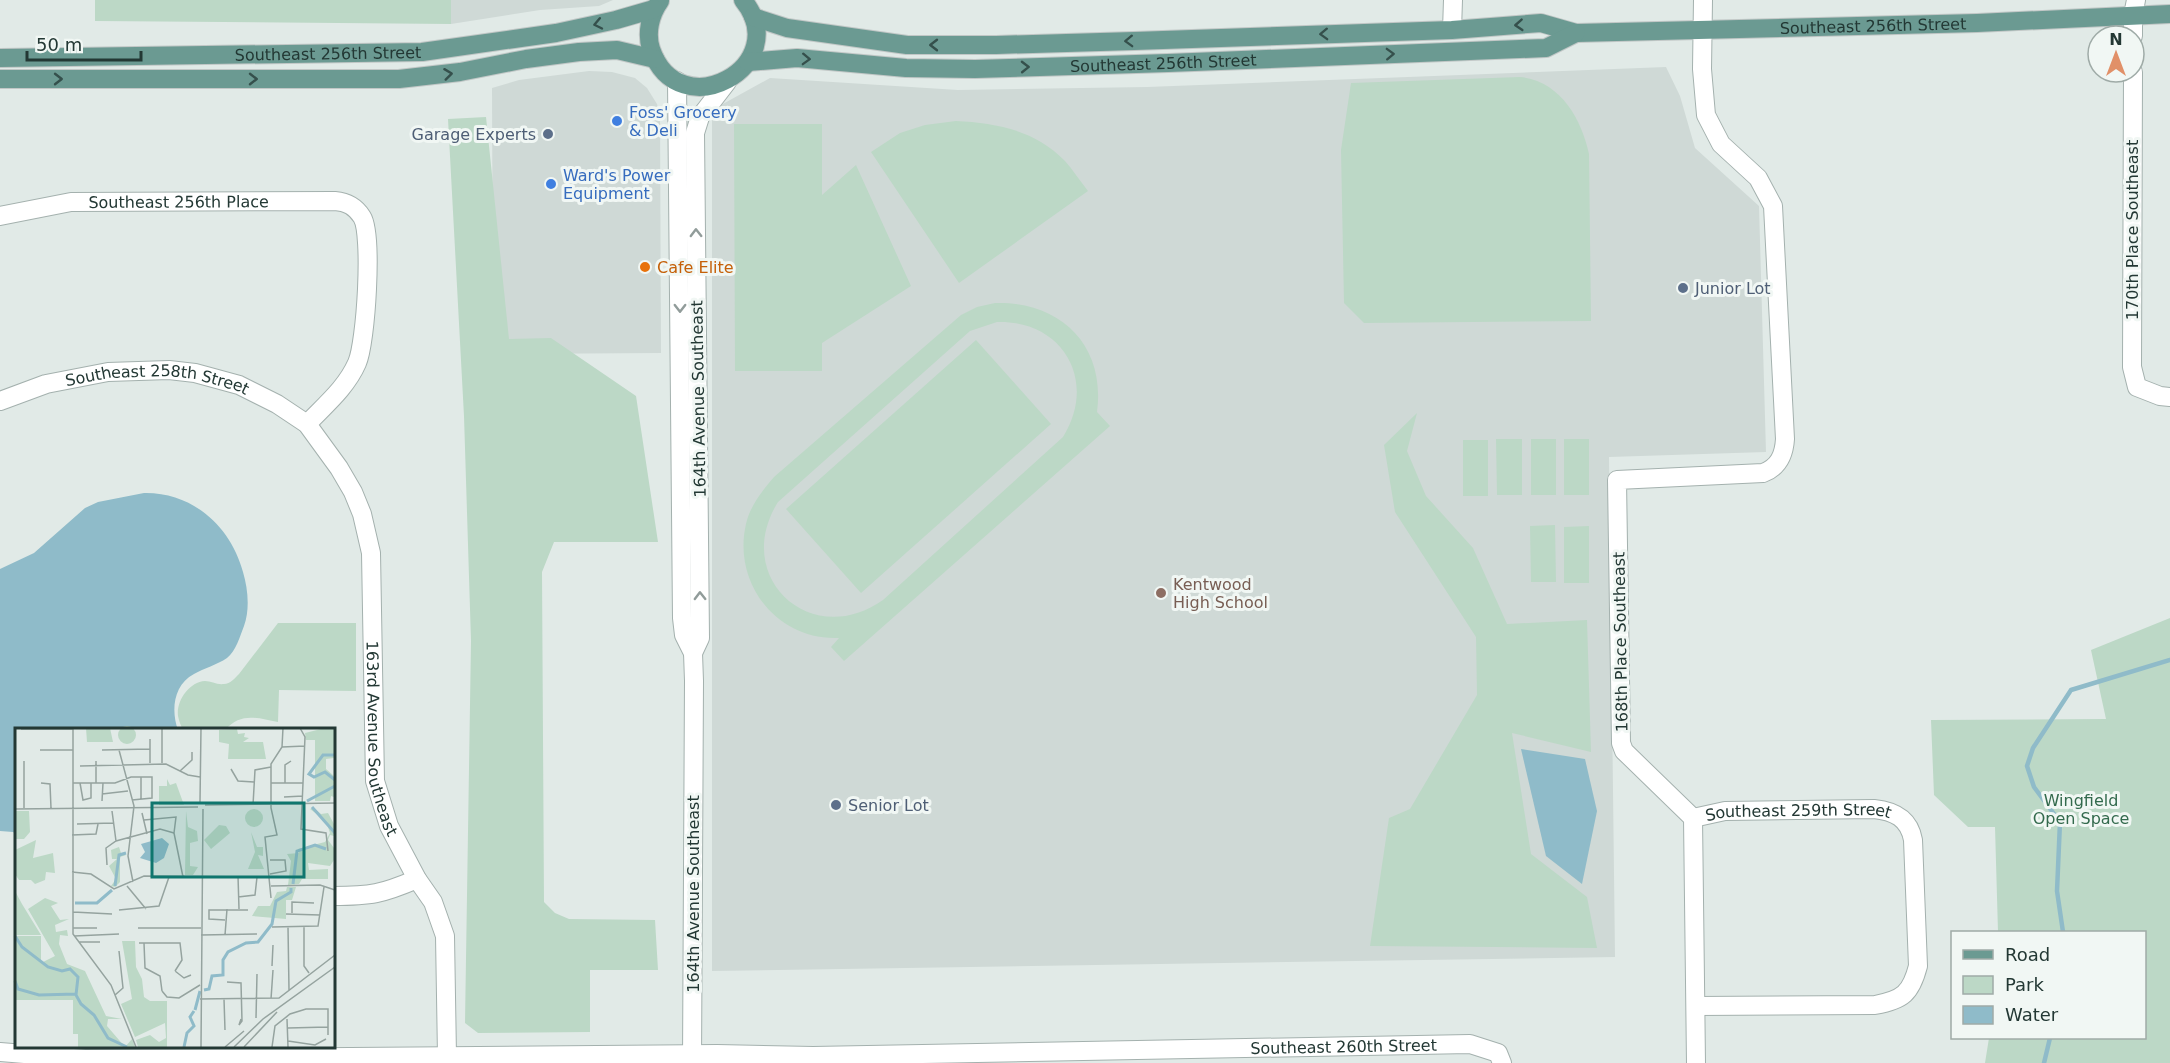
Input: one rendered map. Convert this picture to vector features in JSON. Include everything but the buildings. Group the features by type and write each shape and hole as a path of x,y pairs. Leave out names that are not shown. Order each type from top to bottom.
{"main road":[{"path":"658,5 649,26 649,43 655,59 664,72 677,81 693,87 711,87 739,73 748,62 754,48 756,33 753,17 743,0"},
{"name":"Southeast 256th Street","path":"0,58 422,52 556,33 658,5"},
{"name":"Southeast 256th Street","path":"753,17 797,30 907,45 1452,30 1541,23 1576,33 1977,23 2135,8 2170,14"},
{"name":"Southeast 256th Street","path":"748,62 797,58 906,68 1053,67 1546,48 1576,33"},
{"path":"1053,67 1072,52 1077,42"},
{"name":"Southeast 256th Street","path":"0,79 399,80 579,52 617,50 655,59"}],"street":[{"path":"1452,30 1453,0"},
{"path":"1702,30 1703,0"},
{"path":"2134,24 2135,8"},
{"name":"168th Place Southeast","path":"1693,818 1624,751 1621,743 1617,480 1763,473 1772,470 1778,464 1785,450 1773,206 1758,178 1721,144 1706,115 1702,69 1702,30"},
{"name":"164th Avenue Southeast","path":"677,81 682,618 684,635 693,653"},
{"name":"164th Avenue Southeast","path":"692,1059 693,653 700,638 695,133 700,117 727,81"},
{"name":"170th Place Southeast","path":"2133,84 2132,367 2138,387 2160,396 2170,397"},
{"name":"Southeast 256th Place","path":"0,216 70,202 347,202 363,219 368,237 364,338 357,362 342,389 307,423"},
{"name":"Southeast 258th Street","path":"0,401 46,384 86,375 169,370 195,373 239,385 277,404 307,423"},
{"name":"163rd Avenue Southeast","path":"307,423 353,492 368,535 371,553 375,781 389,826 417,879 433,903 445,936 447,1056"},
{"name":"Southeast 259th Street","path":"1693,818 1725,811 1874,809 1891,811 1904,819 1913,840 1918,966 1914,980 1904,995 1892,1002 1875,1005 1696,1006"},
{"path":"1693,818 1696,1063"},
{"path":"334,896 370,896 388,892 417,879"},
{"name":"Southeast 260th Street","path":"0,1052 74,1058 375,1061 447,1056 580,1059 813,1056 1235,1056 1470,1044 1500,1058"}],"shaded area":[{"path":"451,0 613,0 599,6 540,10 451,24"},
{"name":"Kentwood High School","path":"1666,67 1680,96 1695,148 1759,206 1766,452 1609,457 1615,957 712,971 712,110 770,78 958,90 1147,87"},
{"path":"589,71 612,72 635,78 647,88 657,104 660,116 661,353 493,354 492,88 519,80"}],"green space":[{"path":"95,0 451,0 451,24 95,21"},
{"path":"1520,77 1547,86 1566,104 1580,127 1589,154 1591,321 1364,323 1344,303 1341,150 1351,83"},
{"path":"486,117 509,339 551,338 636,396 658,542 554,542 542,572 544,902 555,913 569,919 655,920 658,970 590,970 590,1032 478,1033 465,1023 471,641 464,416 448,119"},
{"path":"956,121 1000,126 1028,135 1053,150 1065,161 1088,191 959,283 871,152 900,133 925,125"},
{"path":"734,124 822,124 822,195 856,165 911,286 822,343 822,371 735,371"},
{"path":"995,303 1018,304 1040,310 1058,319 1074,332 1086,348 1094,366 1098,388 1097,412 1110,426 844,661 831,647 839,638 817,636 797,630 779,619 764,605 753,587 746,568 743,546 750,511 774,477 961,315 977,307","holes":["997,322 1020,324 1040,331 1056,343 1068,358 1075,375 1077,395 1073,416 1063,437 883,600 856,614 830,617 806,611 786,598 772,579 764,556 766,530 778,502 970,331"]},
{"path":"976,340 1051,424 861,593 786,509"},
{"path":"1417,413 1407,451 1426,496 1473,548 1507,624 1587,620 1591,752 1512,733 1531,854 1587,897 1597,948 1370,946 1389,818 1410,809 1477,695 1476,637 1395,512 1384,445"},
{"path":"1496,439 1522,439 1522,495 1497,495"},
{"path":"1531,439 1556,439 1556,495 1531,495"},
{"path":"1564,439 1589,439 1589,495 1564,495"},
{"path":"1463,440 1488,440 1488,496 1463,496"},
{"path":"1555,525 1556,582 1531,582 1530,526"},
{"path":"1589,526 1589,583 1564,583 1564,527"},
{"name":"Wingfield Open Space","path":"2170,618 2170,1063 1985,1063 1989,1039 2146,1039 2146,931 1998,931 1995,827 1968,827 1934,795 1931,720 2106,719 2091,650"},
{"path":"278,623 356,623 356,691 279,690 278,722 250,718 237,721 227,728 182,728 178,718 179,704 189,689 205,681 226,684 239,674"}],"water":[{"path":"144,493 162,494 194,506 207,515 229,541 243,572 248,606 246,619 237,643 227,658 194,674 182,685 174,707 177,728 15,728 15,833 0,831 0,569 34,553 85,508 98,502"},
{"path":"1521,749 1585,759 1597,811 1582,884 1546,856"}],"waterway":[{"path":"2063,931 2057,891 2060,822 2034,787 2027,766 2033,748 2071,690 2170,660"},
{"path":"2044,1063 2050,1039"}],"place":[{"name":"Foss' Grocery & Deli","path":"617,121"},
{"name":"Garage Experts","path":"548,134"},
{"name":"Ward's Power Equipment","path":"551,184"},
{"name":"Cafe Elite","path":"645,267"},
{"name":"Junior Lot","path":"1683,288"},
{"name":"Kentwood High School","path":"1161,593"},
{"name":"Senior Lot","path":"836,805"}]}
